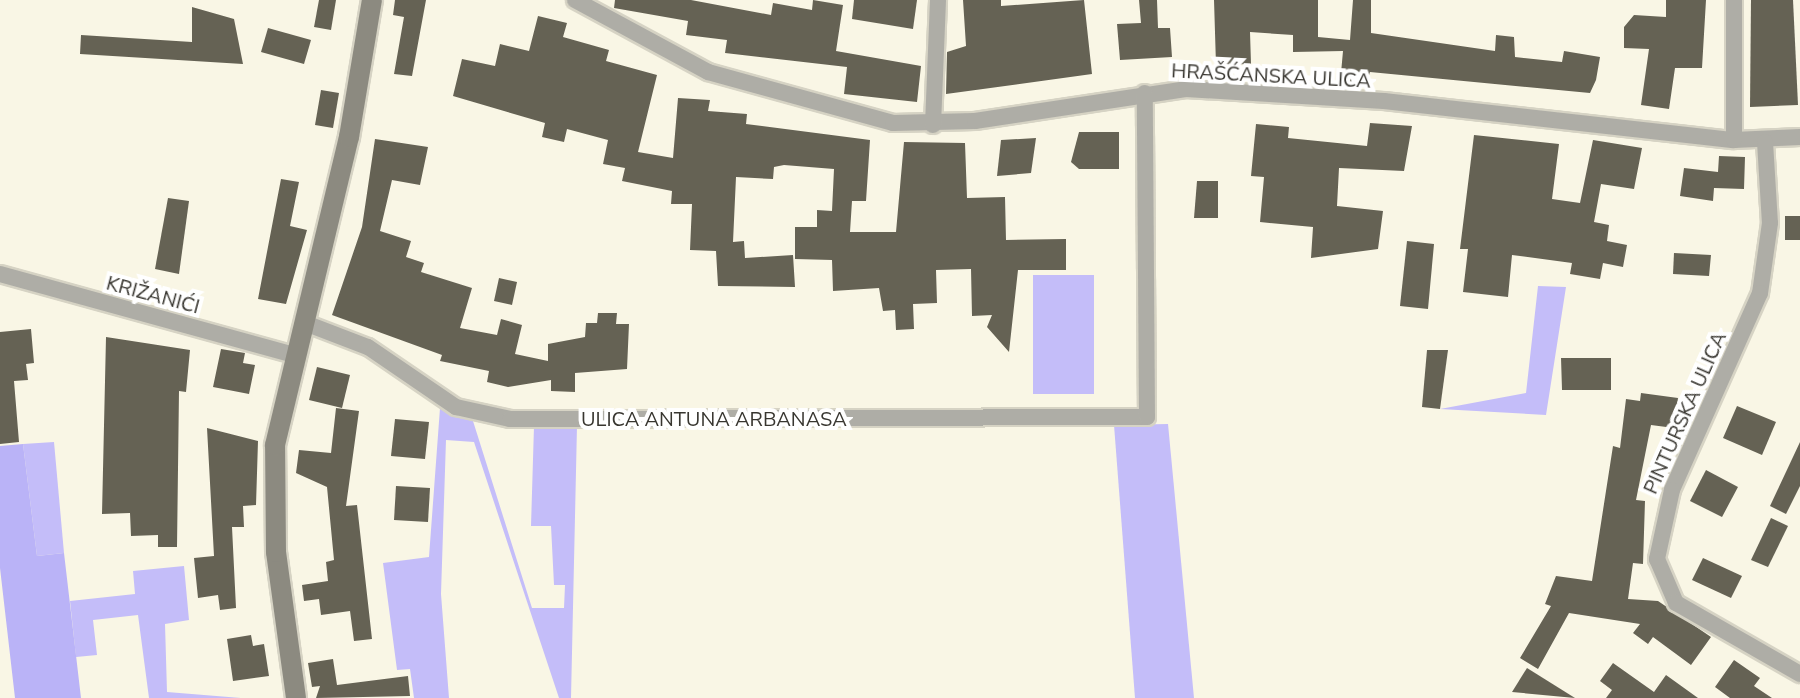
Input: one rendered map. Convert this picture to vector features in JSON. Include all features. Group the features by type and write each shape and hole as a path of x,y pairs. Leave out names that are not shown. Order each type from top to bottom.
{"main road":[{"path":"296,698 273,500 275,445 305,323 372,0"}],"street":[{"name":"HRAŠĆANSKA ULICA","path":"575,0 716,75 841,113 933,125 1145,93 1316,96 1734,140 1765,142 1800,137"},
{"path":"933,125 938,0"},
{"path":"1734,0 1734,140"},
{"name":"ULICA ANTUNA ARBANASA","path":"305,323 368,347 456,407 510,419 1147,417 1145,93"},
{"name":"PINTURSKA ULICA","path":"1765,142 1770,223 1760,293 1672,490 1657,559 1676,603 1800,674"},
{"name":"KRIŽANIĆI","path":"0,274 295,355"}],"shaded area":[{"path":"1033,275 1094,275 1094,394 1033,394"},
{"path":"1538,286 1566,287 1546,415 1440,409 1526,393"},
{"path":"440,408 473,421 532,608 564,608 565,585 554,585 551,526 531,526 534,426 577,426 571,698 559,698 474,442 446,440 441,594 449,698 414,698 410,669 397,670 383,563 429,557"},
{"path":"1168,424 1194,698 1135,698 1114,425"},
{"path":"54,442 64,553 37,556 23,444"},
{"path":"23,444 37,556 64,553 81,698 15,698 0,568 0,446"},
{"path":"184,566 189,620 165,624 167,692 241,698 149,698 138,615 93,620 97,655 76,657 70,601 135,594 133,571"}],"building":[{"path":"319,0 336,0 331,30 314,27"},
{"path":"395,0 426,0 412,76 394,74 404,17 393,15"},
{"path":"615,0 691,0 771,15 773,3 812,10 813,0 843,5 836,51 921,66 917,102 844,94 847,67 725,53 727,40 686,35 688,21 614,8"},
{"path":"854,0 917,0 913,29 852,19"},
{"path":"963,0 1001,0 1001,6 1084,0 1092,74 946,94 947,52 966,46"},
{"path":"1139,0 1157,0 1158,28 1170,28 1172,57 1120,60 1117,24 1141,23"},
{"path":"1214,0 1318,0 1318,37 1350,40 1353,0 1371,0 1371,33 1495,51 1496,35 1514,37 1515,57 1562,62 1564,51 1600,57 1596,80 1590,93 1370,72 1366,86 1340,84 1343,51 1293,52 1293,35 1250,32 1251,64 1216,65"},
{"path":"1666,0 1706,0 1702,68 1675,68 1669,109 1641,105 1649,49 1624,48 1624,27 1634,15 1666,17"},
{"path":"1751,0 1793,0 1798,105 1750,107"},
{"path":"192,7 234,19 243,64 80,54 81,35 192,42"},
{"path":"538,16 567,23 563,37 609,50 606,61 657,75 638,152 673,158 678,98 710,100 708,111 747,114 746,124 870,140 866,201 852,201 850,232 896,232 904,142 965,143 967,198 1005,197 1006,240 1066,239 1066,270 1018,270 1009,352 987,327 992,315 972,316 971,269 936,270 937,303 913,304 914,329 896,330 895,310 883,311 879,288 833,291 832,260 795,259 795,227 817,227 817,210 832,211 834,169 784,165 774,167 773,179 736,177 733,242 744,241 745,258 793,255 795,287 718,286 716,251 690,250 692,204 671,204 672,191 622,181 625,168 603,164 608,140 567,129 564,142 542,137 545,123 453,96 462,59 495,66 500,44 529,51"},
{"path":"268,28 311,40 304,64 261,52"},
{"path":"321,90 339,93 333,128 315,125"},
{"path":"1370,123 1412,126 1404,171 1339,168 1337,206 1383,211 1378,249 1311,258 1313,227 1260,222 1264,177 1251,176 1256,124 1289,127 1288,138 1367,146"},
{"path":"1079,132 1119,132 1119,169 1079,169 1071,162"},
{"path":"1474,135 1559,144 1552,199 1580,203 1593,140 1642,148 1634,189 1601,184 1594,222 1609,225 1607,241 1627,245 1623,267 1603,263 1600,279 1570,274 1572,263 1512,255 1508,297 1463,292 1468,249 1460,249"},
{"path":"1036,138 1031,173 997,176 1001,140"},
{"path":"375,139 428,147 420,185 392,180 380,231 411,241 406,257 424,263 421,272 472,288 460,328 497,335 501,319 522,325 515,354 548,361 548,344 585,337 586,323 597,323 598,313 617,313 616,324 629,324 627,369 575,373 575,392 551,391 551,380 508,387 487,382 489,371 440,361 442,355 332,315 362,227"},
{"path":"1719,156 1745,157 1744,189 1714,188 1713,201 1680,196 1684,168 1718,172"},
{"path":"281,179 299,182 290,226 307,230 286,304 258,299"},
{"path":"1197,181 1218,181 1218,218 1194,218"},
{"path":"168,198 189,201 179,274 155,269"},
{"path":"1785,216 1800,216 1800,240 1785,240"},
{"path":"1407,241 1434,244 1428,309 1400,306"},
{"path":"1674,253 1711,255 1709,276 1673,274"},
{"path":"499,278 517,282 512,305 494,301"},
{"path":"31,329 34,363 26,364 28,380 14,381 19,442 0,444 0,332"},
{"path":"106,337 190,350 186,392 179,391 177,547 158,547 158,535 131,536 130,513 102,514"},
{"path":"221,349 245,353 243,363 255,365 249,394 213,387"},
{"path":"1427,350 1448,350 1440,409 1422,407"},
{"path":"1561,358 1611,358 1611,390 1562,390"},
{"path":"317,367 350,375 342,408 309,400"},
{"path":"1641,393 1678,398 1674,428 1651,425 1636,500 1645,501 1643,564 1633,563 1628,599 1658,601 1711,637 1691,665 1653,637 1648,644 1633,633 1640,624 1569,613 1538,669 1520,658 1551,606 1545,604 1556,576 1592,581 1613,446 1620,448 1626,399 1640,401"},
{"path":"1737,406 1776,422 1762,455 1723,438"},
{"path":"336,408 359,411 346,506 357,505 372,639 354,641 350,611 321,615 319,599 304,601 302,585 328,581 326,562 334,560 327,487 296,473 299,450 331,453"},
{"path":"395,419 429,422 425,459 391,456"},
{"path":"207,428 258,441 256,505 243,506 244,527 232,527 236,608 220,610 218,595 198,598 194,558 214,556"},
{"path":"1800,442 1800,486 1786,514 1770,506"},
{"path":"1706,470 1738,487 1722,517 1690,501"},
{"path":"396,486 430,488 428,522 394,520"},
{"path":"1771,518 1788,526 1768,567 1751,560"},
{"path":"1703,558 1742,576 1731,598 1692,580"},
{"path":"251,635 253,646 264,644 269,676 233,681 227,639"},
{"path":"333,659 337,685 408,676 410,696 316,698 320,686 312,687 308,663"},
{"path":"1734,660 1760,678 1754,686 1772,698 1730,698 1715,687"},
{"path":"1613,663 1654,692 1666,675 1698,698 1606,698 1612,690 1600,681"},
{"path":"1527,668 1575,698 1512,692"}]}
